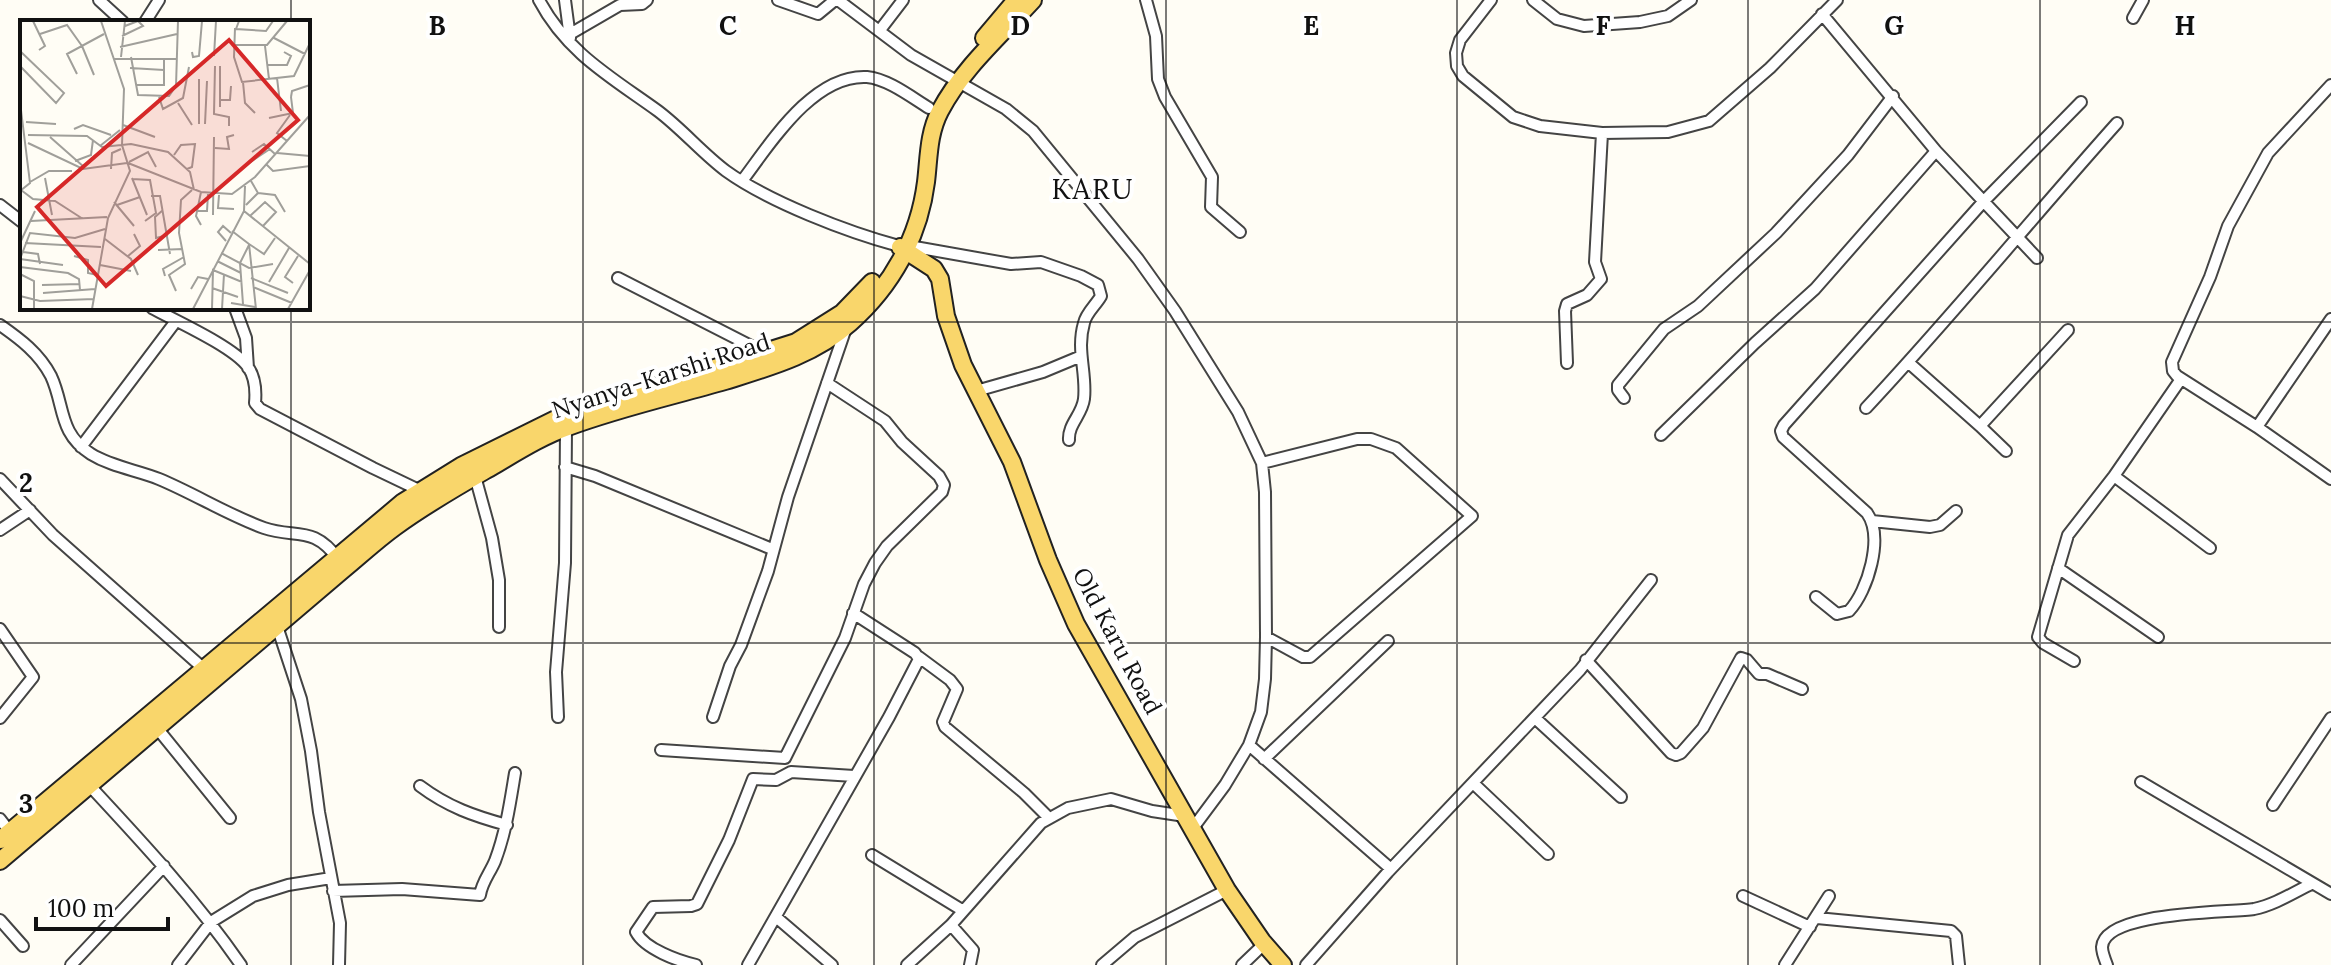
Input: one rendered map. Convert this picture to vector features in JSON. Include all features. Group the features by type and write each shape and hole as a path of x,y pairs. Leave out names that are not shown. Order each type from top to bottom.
{"main road":[{"name":"Nyanya-Karshi Road","path":"3,830 340,563 475,476 566,428 786,362 809,352 847,326 888,280 905,247 923,199 932,131 954,80 1016,0"},
{"name":"Nyanya-Karshi Road","path":"0,861 277,626 403,502 513,438 558,418 796,342 842,313 905,247 917,155 929,108 1033,0"},
{"name":"Old Karu Road","path":"905,247 938,274 946,316 963,365 1012,462 1048,560 1076,624 1227,890 1264,944 1283,965"}],"street":[{"path":"99,0 121,20"},
{"path":"146,20 159,0"},
{"path":"539,0 576,51 662,114 702,151 742,181 846,230 905,247 1011,264 1041,262 1094,282 1100,288 1101,296 1084,320 1079,357 1084,397 1079,414 1070,427 1069,440"},
{"path":"565,0 570,39"},
{"path":"570,39 620,5 642,4 647,0"},
{"path":"778,0 818,14 836,0 911,55 1006,109 1033,131 1138,259 1238,412 1262,463 1266,637 1261,712 1249,745 1225,785 1190,822 1111,799 1068,808 1048,817 951,925 907,965"},
{"path":"880,30 903,0"},
{"path":"1146,0 1156,36 1158,79 1165,97 1212,177 1211,207 1240,232"},
{"path":"1491,0 1460,40 1456,53 1457,66 1463,76 1513,117 1540,126 1602,133 1668,132 1709,121 1770,68 1837,0"},
{"path":"1533,0 1557,19 1584,26 1640,22 1668,16 1691,0"},
{"path":"2133,18 2143,0"},
{"path":"1822,14 1936,151 2037,258"},
{"path":"742,181 788,118 816,94 848,80 866,77 881,81 929,108"},
{"path":"2331,85 2268,153 2228,226 2210,277 2172,362 2173,371 2181,379 2331,479"},
{"path":"1624,398 1618,385 1651,343 1664,329 1698,306 1776,233 1848,155 1893,96"},
{"path":"1816,597 1837,614 1849,611 1856,604 1864,591 1875,536 1872,521 1861,507 1783,437 1781,431 1784,425 1983,202 2081,102"},
{"path":"1866,408 1909,363 2117,123"},
{"path":"1567,363 1567,304 1587,295 1601,279 1595,262 1602,133"},
{"path":"1661,435 1815,289 1936,151"},
{"path":"0,205 20,220"},
{"path":"618,278 765,353"},
{"path":"156,310 235,354 248,368"},
{"path":"236,310 246,338 255,403 260,409 421,491"},
{"path":"2257,427 2331,319"},
{"path":"81,447 176,321"},
{"path":"0,325 36,353 51,377 64,424 81,447 106,462 159,479 264,528 311,536 340,563"},
{"path":"713,717 763,583 847,326"},
{"path":"1980,426 2068,330"},
{"path":"976,391 1043,372 1079,357"},
{"path":"1909,363 2006,451"},
{"path":"2074,661 2038,637 2068,535 2114,476 2181,379"},
{"path":"661,750 784,759 845,638 864,584 882,553 942,492 944,485 939,476 902,442 885,421 827,383"},
{"path":"558,717 556,672 565,563 566,428"},
{"path":"1262,463 1357,439 1371,439 1396,448 1472,516 1310,657 1303,657 1266,637"},
{"path":"565,467 595,476 772,549"},
{"path":"475,476 492,538 499,580 499,627"},
{"path":"2114,476 2210,548"},
{"path":"0,479 53,535 204,669"},
{"path":"0,530 30,510"},
{"path":"1872,521 1930,527 1940,525 1956,511"},
{"path":"2058,568 2158,637"},
{"path":"1306,965 1391,869 1535,718 1651,580"},
{"path":"853,613 950,680 957,689 957,696 943,722 945,727 1048,817"},
{"path":"277,626 301,699 340,923 339,965"},
{"path":"0,629 33,677 0,718"},
{"path":"1264,759 1388,641"},
{"path":"753,963 919,657"},
{"path":"1586,660 1676,755 1703,728 1741,658 1747,660 1759,674 1767,674 1802,689"},
{"path":"1535,718 1621,797"},
{"path":"2273,805 2331,718"},
{"path":"157,728 230,818"},
{"path":"1249,745 1391,869"},
{"path":"696,965 640,940 636,932 653,907 697,904 729,840 753,779 776,780 791,772 854,776"},
{"path":"333,891 440,890 480,895 507,825 515,773"},
{"path":"2141,782 2331,894"},
{"path":"1473,783 1548,854"},
{"path":"90,786 164,866 211,922 241,965"},
{"path":"420,786 442,803 507,825"},
{"path":"872,855 962,910"},
{"path":"71,965 164,866"},
{"path":"178,965 211,922 264,891 331,878"},
{"path":"2107,965 2102,947 2104,942 2124,925 2152,918 2256,908 2275,903 2311,884"},
{"path":"1102,965 1135,937 1227,890"},
{"path":"1743,896 1814,922 1951,931 1956,936 1959,965"},
{"path":"1785,965 1829,896"},
{"path":"776,917 832,965"},
{"path":"0,920 23,946"},
{"path":"951,925 973,950 970,965"},
{"path":"1242,965 1264,944"}],"district":[{"name":"KARU","path":"1093,189"}]}
